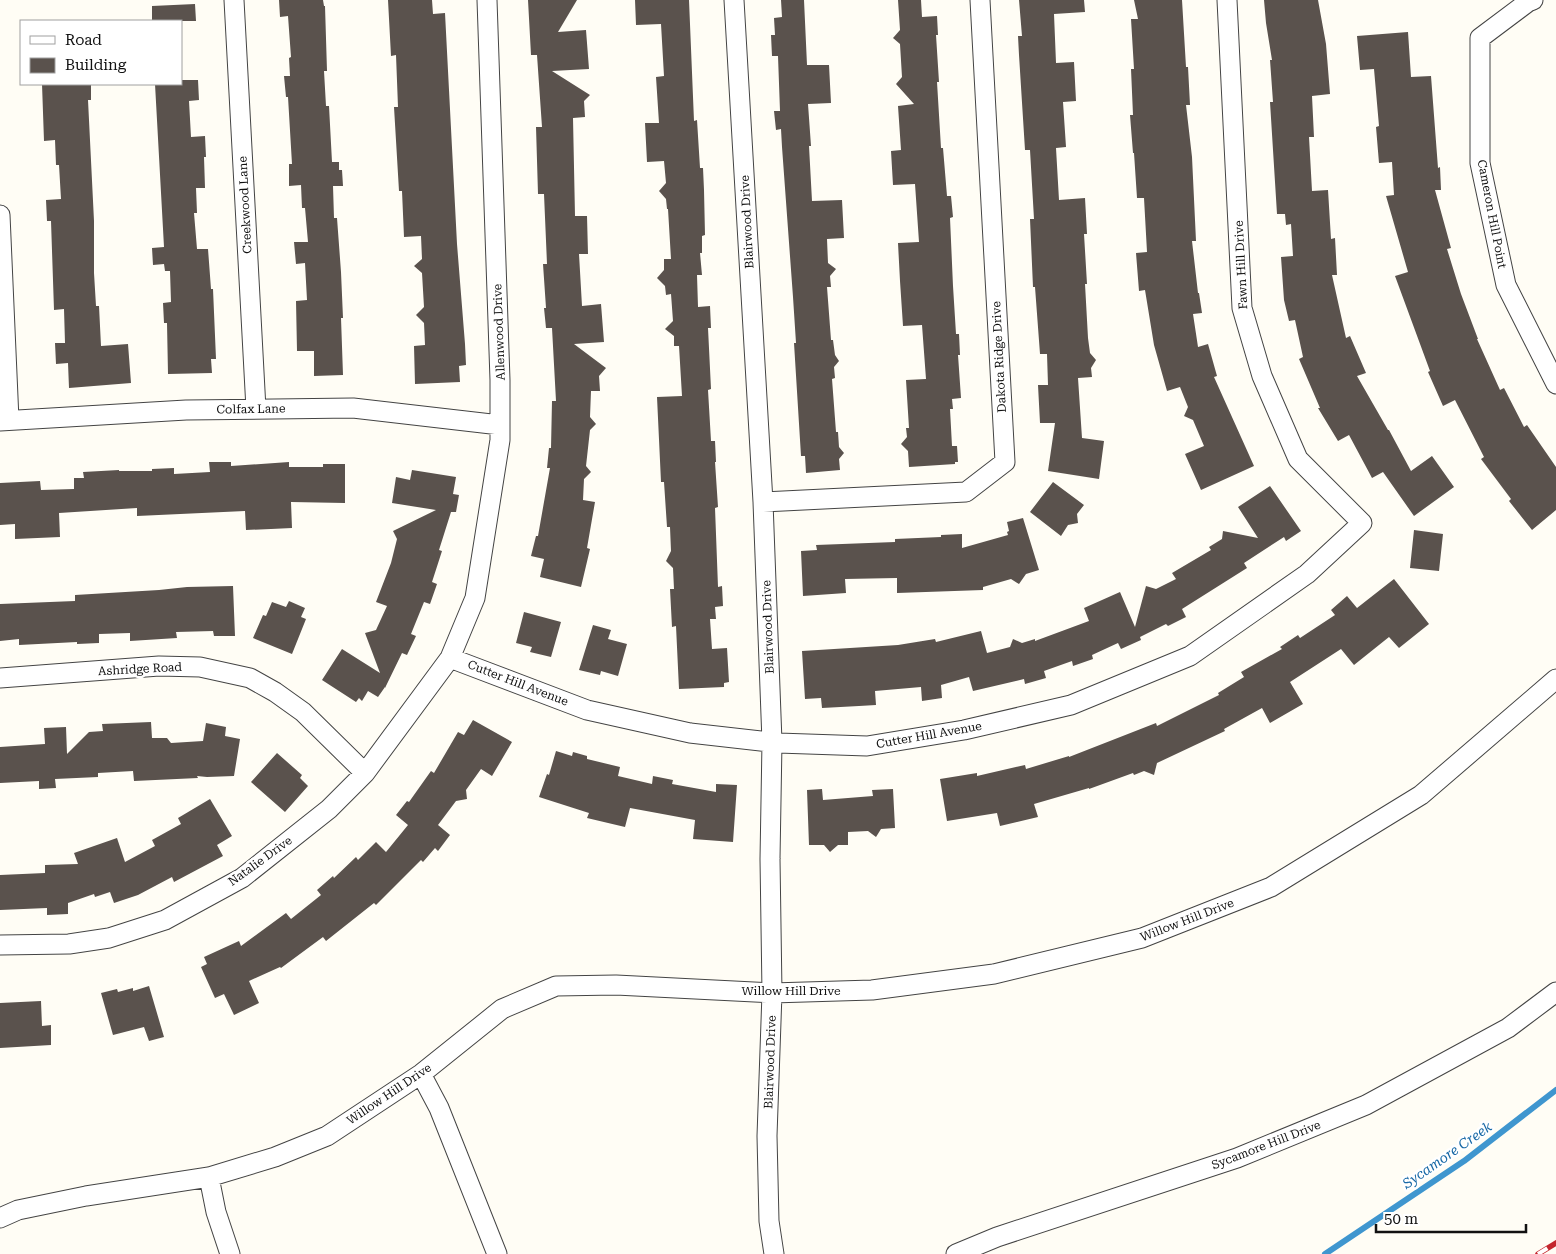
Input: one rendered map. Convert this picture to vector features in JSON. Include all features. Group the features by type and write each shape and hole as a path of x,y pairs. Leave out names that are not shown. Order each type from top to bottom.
{"street":[{"name":"Creekwood Lane","path":"234,0 256,409"},
{"name":"Allenwood Drive","path":"450,658 475,598 500,440 500,380 486,0"},
{"name":"Blairwood Drive","path":"734,0 763,502 772,742 770,859 772,993 767,1136 769,1221 774,1254"},
{"name":"Dakota Ridge Drive","path":"763,502 966,492 1005,462 980,0"},
{"name":"Fawn Hill Drive","path":"1227,0 1242,308 1262,376 1298,459 1362,524"},
{"name":"Cameron Hill Point","path":"1533,0 1480,38 1480,163 1506,285 1556,384"},
{"path":"0,215 5,420"},
{"name":"Colfax Lane","path":"5,420 186,410 353,408 500,425"},
{"name":"Cutter Hill Avenue","path":"450,658 587,710 690,733 772,742 867,746 964,730 1071,705 1190,656 1306,574 1362,524"},
{"name":"Natalie Drive","path":"0,945 69,944 101,939 165,920 242,878 329,809 365,773 450,658"},
{"name":"Ashridge Road","path":"0,678 159,666 200,667 250,678 275,692 303,712 365,773"},
{"name":"Willow Hill Drive","path":"0,1218 18,1210 77,1198 209,1177 275,1157 326,1136 421,1074 502,1009 556,986 616,985 772,993 872,990 994,974 1142,938 1279,882 1421,795 1556,679"},
{"name":"Sycamore Hill Drive","path":"956,1254 1006,1234 1237,1158 1366,1105 1508,1028 1556,992"},
{"path":"421,1074 448,1130 497,1254"},
{"path":"209,1177 216,1212 230,1254"}],"building":[{"path":"279,0 323,0 325,6 327,71 324,71 326,106 329,106 332,162 339,162 339,170 342,170 343,186 333,186 334,218 337,218 341,272 343,375 314,376 314,351 297,351 296,301 307,300 305,263 296,264 294,242 308,242 305,208 302,208 301,185 289,186 289,164 292,164 288,97 286,97 284,76 290,76 289,58 291,57 288,16 280,17"},
{"path":"388,0 432,0 433,14 445,13 457,244 466,365 459,366 460,382 415,384 414,346 425,345 424,323 416,315 424,307 422,273 414,266 422,259 421,236 404,237 402,191 399,191 394,107 398,107 396,55 391,56"},
{"path":"528,0 577,0 558,32 586,30 589,69 552,71 590,95 584,101 585,117 573,118 575,216 587,216 588,254 579,254 582,306 601,304 604,342 574,344 606,368 599,376 600,391 591,391 590,417 596,424 590,430 586,466 591,472 584,479 583,500 595,502 587,548 590,549 581,587 540,577 544,559 531,556 536,536 538,536 550,468 547,468 549,448 551,448 552,401 556,401 552,328 546,328 544,308 546,308 543,264 547,264 544,194 538,194 536,127 542,127 537,55 531,55"},
{"path":"635,0 689,0 694,121 697,120 700,168 703,168 704,190 705,235 702,236 702,253 700,253 702,275 697,275 698,307 710,306 711,328 708,328 711,389 708,390 711,441 715,441 718,507 715,508 718,587 722,586 723,606 715,607 716,619 710,619 712,649 727,648 729,682 724,683 724,687 679,689 676,626 672,627 670,589 674,589 673,568 666,561 671,551 670,527 667,527 664,482 661,482 657,397 682,396 679,346 674,346 674,336 665,329 673,321 671,294 666,295 665,286 657,278 664,270 664,259 671,259 668,209 666,199 659,191 666,183 664,161 647,162 645,123 659,123 656,77 664,76 661,24 636,25"},
{"path":"781,0 804,0 807,65 829,65 831,103 808,104 811,146 809,146 812,201 842,200 844,238 827,239 828,263 836,269 830,276 831,287 827,287 831,340 833,340 835,355 839,361 834,367 835,378 832,379 836,432 838,432 839,447 844,453 839,459 840,470 806,473 805,456 801,456 794,343 796,343 781,129 776,130 774,111 780,111 778,56 772,56 771,35 775,35 774,18 782,17"},
{"path":"898,0 921,0 922,17 937,16 938,35 936,35 939,82 937,82 941,148 943,148 947,196 951,196 953,217 950,218 953,286 956,334 959,334 960,355 958,355 961,398 952,399 953,409 950,409 952,446 957,446 958,462 955,462 955,464 909,467 908,451 901,444 907,437 906,428 909,428 906,380 926,379 922,325 903,326 898,243 919,242 915,184 893,185 891,151 901,150 898,106 914,104 896,84 902,77 900,44 893,38 900,30"},
{"path":"1019,0 1084,0 1085,12 1054,14 1056,63 1074,62 1076,101 1063,102 1066,147 1056,148 1059,200 1085,198 1087,234 1084,234 1087,284 1085,284 1088,338 1090,353 1096,360 1091,368 1092,377 1078,378 1082,438 1104,441 1099,479 1048,471 1055,423 1040,423 1038,385 1048,385 1047,354 1040,354 1035,287 1033,287 1030,219 1034,219 1030,150 1025,150 1018,36 1022,36"},
{"path":"1134,0 1182,0 1186,67 1188,67 1190,105 1186,105 1192,157 1196,241 1192,241 1202,313 1193,314 1198,347 1208,344 1217,376 1214,377 1254,466 1201,490 1185,454 1204,446 1193,420 1184,416 1188,407 1180,387 1167,391 1154,345 1145,290 1139,291 1136,253 1147,252 1144,198 1137,198 1130,115 1133,115 1131,69 1134,69 1131,19 1138,19"},
{"path":"1264,0 1318,0 1326,44 1330,94 1312,96 1314,137 1309,137 1312,191 1328,190 1331,239 1335,238 1337,275 1332,275 1346,338 1350,336 1366,373 1357,376 1411,471 1432,456 1454,487 1414,516 1383,472 1372,478 1349,435 1338,441 1318,408 1320,408 1299,359 1303,357 1295,320 1289,321 1284,300 1281,257 1293,256 1291,224 1286,225 1285,214 1277,214 1270,102 1273,102 1270,60 1272,60"},
{"path":"195,4 196,21 152,20 152,6"},
{"path":"1408,32 1411,77 1431,76 1441,190 1435,190 1451,248 1447,249 1461,294 1477,339 1500,390 1504,388 1524,427 1527,425 1556,467 1556,510 1532,530 1509,501 1511,499 1481,459 1484,457 1455,400 1443,406 1428,372 1430,371 1395,276 1408,272 1386,196 1394,195 1392,162 1379,163 1376,127 1379,126 1374,69 1360,70 1357,36"},
{"path":"182,80 198,80 199,100 189,101 191,137 205,136 206,157 204,157 205,188 196,188 197,213 194,213 197,249 208,249 211,289 213,289 216,359 211,359 212,373 168,374 167,323 164,323 163,303 171,302 170,271 165,271 164,264 153,265 152,248 164,247 155,85 182,85"},
{"path":"42,85 91,85 91,100 88,100 94,221 94,273 96,306 99,306 101,346 128,344 131,383 69,388 68,363 56,364 55,343 65,343 64,309 54,310 51,221 47,221 46,200 61,199 59,165 56,165 55,140 44,141"},
{"path":"209,462 231,462 231,466 289,462 289,467 323,467 323,464 345,464 345,503 291,502 292,528 246,530 245,511 137,516 137,508 59,513 60,537 15,539 15,524 0,525 0,483 40,481 41,490 74,489 74,478 84,478 83,472 152,471 152,469 174,468 174,474 210,472"},
{"path":"412,470 456,477 453,494 459,495 456,512 451,512 439,550 442,551 432,582 437,584 430,604 424,602 411,634 416,636 407,655 402,653 385,688 378,697 368,691 362,701 359,698 356,702 322,680 342,649 380,673 365,633 376,630 387,606 376,602 391,563 397,539 393,531 436,510 392,503 396,477 410,480"},
{"path":"1053,482 1084,505 1077,514 1078,523 1068,525 1061,536 1030,512"},
{"path":"1270,486 1301,531 1286,541 1284,537 1244,563 1247,568 1182,609 1186,617 1168,626 1166,624 1140,637 1141,640 1121,649 1118,643 1092,655 1093,659 1073,666 1072,661 1044,671 1046,678 1025,684 1024,679 973,691 969,677 941,685 942,698 922,701 921,687 875,691 876,705 822,708 821,698 805,699 802,651 898,645 935,639 936,642 981,631 987,653 1010,647 1013,639 1022,643 1035,639 1035,641 1089,621 1084,608 1120,592 1135,627 1146,586 1156,589 1176,579 1172,573 1211,550 1209,547 1222,539 1223,531 1258,538 1238,507"},
{"path":"1023,518 1039,570 1026,574 1019,584 1011,579 983,587 983,590 897,593 897,578 845,579 846,593 803,596 801,551 817,550 816,545 895,542 895,539 962,534 962,548 1008,535 1007,522"},
{"path":"1414,530 1443,534 1439,571 1410,568"},
{"path":"1394,579 1429,624 1399,648 1389,637 1354,665 1341,649 1290,682 1303,704 1270,723 1262,708 1224,729 1225,731 1157,763 1154,775 1144,771 1134,775 1133,773 1089,789 1034,804 1038,817 1000,826 997,813 947,821 940,779 977,773 977,776 1025,765 1026,769 1069,757 1156,723 1157,726 1219,695 1218,693 1244,677 1241,672 1282,649 1280,647 1298,635 1300,638 1335,615 1331,610 1347,596 1357,608"},
{"path":"233,586 235,636 214,636 213,631 176,632 177,638 130,641 130,633 99,634 99,643 77,644 77,642 19,645 19,639 0,641 0,604 75,601 75,595 187,587"},
{"path":"289,601 305,608 301,617 306,619 292,654 253,638 263,615 266,616 272,602 286,607"},
{"path":"524,612 561,622 551,657 530,652 532,647 516,643"},
{"path":"593,625 611,630 608,639 627,644 618,676 601,671 600,675 579,670"},
{"path":"473,720 512,742 492,776 481,769 466,790 467,799 456,801 438,825 450,835 438,851 435,848 423,862 421,860 376,905 374,903 326,941 323,937 281,968 249,981 259,1003 234,1015 224,994 215,998 201,967 207,964 204,957 239,941 241,946 286,913 291,919 321,895 317,890 333,876 334,878 356,857 358,860 376,842 386,852 408,825 396,815 407,801 409,802 431,771 434,773 458,732 464,735"},
{"path":"151,722 152,738 167,738 171,743 203,741 206,723 226,727 225,736 240,739 234,776 197,776 198,778 134,781 133,771 98,773 98,777 55,779 56,788 39,789 39,781 0,783 0,747 45,744 44,728 66,727 67,754 89,732 103,731 102,724"},
{"path":"556,751 572,756 573,752 587,756 587,759 620,767 618,776 652,784 653,776 673,780 672,784 716,792 716,784 737,785 733,842 693,839 695,820 630,808 625,827 587,818 589,813 539,797 547,774 549,775"},
{"path":"277,753 302,775 300,778 308,786 285,812 251,782"},
{"path":"822,789 823,800 873,796 872,790 893,789 895,828 881,829 876,837 868,831 848,832 848,845 838,845 830,852 824,845 809,845 807,790"},
{"path":"210,799 232,836 217,845 223,856 174,882 172,877 138,895 114,903 110,892 95,897 94,894 68,903 68,914 47,915 47,908 0,910 0,875 45,873 45,865 78,864 74,853 117,838 125,862 155,846 152,840 181,824 178,818"},
{"path":"149,986 164,1037 149,1041 144,1027 113,1035 101,993 117,989 118,992 133,988 133,991"},
{"path":"41,1001 42,1026 51,1025 51,1045 0,1048 0,1003"}],"waterway":[{"name":"Sycamore Creek","path":"1325,1254 1464,1161 1556,1090"}],"railway":[{"path":"1538,1254 1556,1243"}]}
